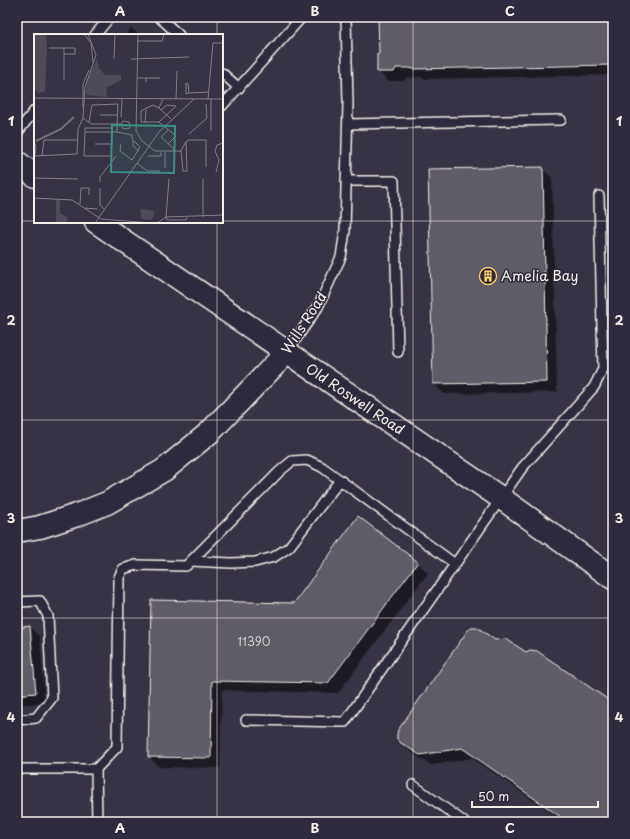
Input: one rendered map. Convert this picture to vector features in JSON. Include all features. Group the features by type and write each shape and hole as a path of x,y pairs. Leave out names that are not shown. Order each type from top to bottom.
{"street":[{"path":"17,162 34,175"},
{"name":"Old Roswell Road","path":"97,223 501,498 613,578"},
{"name":"Wills Road","path":"17,531 40,527 78,515 107,503 164,470 209,433 287,352"}],"lane":[{"path":"96,34 110,17"},
{"path":"159,17 178,34"},
{"path":"223,105 302,17"},
{"name":"Wills Road","path":"287,352 318,306 341,257 345,231 348,124 346,17"},
{"path":"223,74 239,88"},
{"path":"17,133 34,111"},
{"path":"348,124 561,120"},
{"path":"346,181 394,181 398,352"},
{"path":"246,720 345,722 522,468 594,387 603,369 599,196"},
{"path":"97,822 96,770 117,747 119,577 123,569 136,565 186,566 280,471 292,461 307,460 322,467 455,564"},
{"path":"191,561 239,563 255,562 274,557 289,547 340,480"},
{"path":"17,602 40,601 48,616 52,698 36,718 17,720"},
{"path":"17,769 96,770"},
{"path":"412,785 464,822"}],"building":[{"path":"378,17 613,17 613,65 413,69 396,68 394,72 377,72 377,54 379,54"},
{"name":"Amelia Bay","path":"543,167 547,382 433,384 428,169"},
{"path":"358,516 418,562 328,683 212,681 211,758 148,757 151,600 294,603"},
{"path":"30,626 36,693 17,695 17,628"},
{"path":"471,627 477,627 495,640 506,639 526,652 530,650 537,651 613,703 613,822 568,822 462,748 420,755 397,739 398,730"}],"place":[{"name":"Amelia Bay","path":"488,276"}]}
